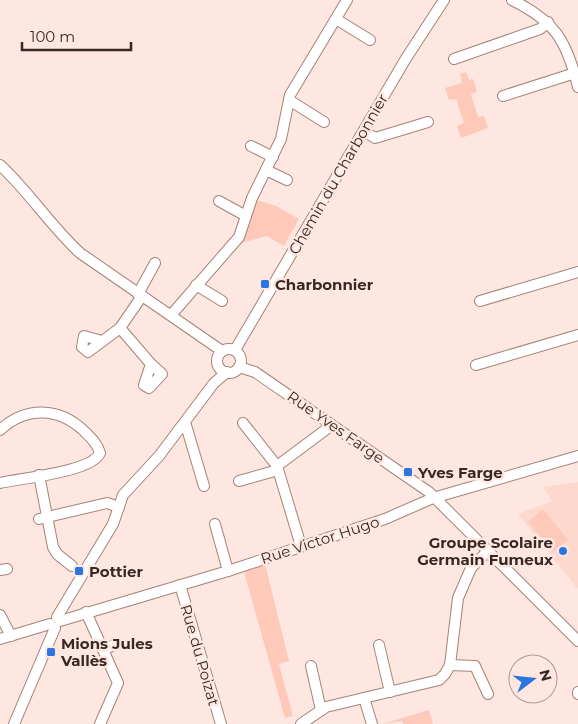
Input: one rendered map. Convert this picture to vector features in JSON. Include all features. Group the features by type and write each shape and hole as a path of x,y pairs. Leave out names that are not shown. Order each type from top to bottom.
{"street":[{"path":"172,314 239,237 246,216 283,133 288,100 347,0"},
{"name":"Chemin du Charbonnier","path":"235,350 405,60 444,0"},
{"path":"512,0 533,11 548,22 566,48 578,87"},
{"path":"336,19 370,40"},
{"path":"454,59 540,29 548,22"},
{"path":"503,96 575,73"},
{"path":"288,100 324,122"},
{"path":"364,131 375,138 428,122"},
{"path":"251,146 273,157"},
{"path":"0,165 15,179 60,235 80,253 140,295 172,314 222,351"},
{"path":"266,170 287,180"},
{"path":"219,202 246,216"},
{"path":"102,341 120,328 140,295 155,263"},
{"path":"480,301 578,272"},
{"path":"196,285 222,301"},
{"path":"120,328 151,364"},
{"path":"476,365 578,335"},
{"path":"228,349 235,350 241,359 239,367 234,372 223,369 218,356 222,351 228,349"},
{"name":"Rue Yves Farge","path":"239,367 255,372 429,492 578,641"},
{"path":"14,724 48,644 55,622 113,524 126,490 159,456 223,369"},
{"path":"0,430 19,416 49,411 63,416 78,425 98,446 100,452 98,458 83,466 0,483"},
{"path":"185,422 204,486"},
{"path":"243,423 277,468 301,546"},
{"path":"239,482 277,468 332,425"},
{"name":"Rue Victor Hugo","path":"0,639 228,571 385,519 433,498 578,456"},
{"path":"39,475 43,519 53,547 57,554 72,566"},
{"path":"43,519 107,503 119,507"},
{"path":"215,524 228,571"},
{"path":"301,724 311,721 321,710 439,680 450,665 458,598 471,568 487,552"},
{"name":"Rue du Poizat","path":"180,585 221,724"},
{"path":"86,612 118,682 100,724"},
{"path":"0,615 11,636"},
{"path":"37,628 46,634 48,644"},
{"path":"103,650 118,643"},
{"path":"379,645 390,692"},
{"path":"450,665 475,666 488,694"},
{"path":"311,666 321,710"},
{"path":"364,698 372,724"}],"shaded area":[{"path":"466,72 469,80 473,79 477,91 471,94 478,117 484,116 488,128 461,138 457,126 464,123 456,99 449,100 445,88 462,83 460,74"},
{"path":"257,200 276,206 299,219 284,246 267,236 241,243"},
{"name":"Groupe Scolaire Germain Fumeux","path":"578,482 577,588 518,514 552,501 543,487"},
{"path":"543,509 568,540 553,552 528,522"},
{"path":"265,564 289,661 279,664 293,716 285,718 244,572"},
{"path":"429,710 433,724 403,724 402,721 382,724"}],"place":[{"name":"Charbonnier","path":"265,284"},
{"name":"Yves Farge","path":"408,472"},
{"name":"Groupe Scolaire Germain Fumeux","path":"563,551"},
{"name":"Pottier","path":"79,571"},
{"name":"Mions Jules Vallès","path":"51,652"}]}
